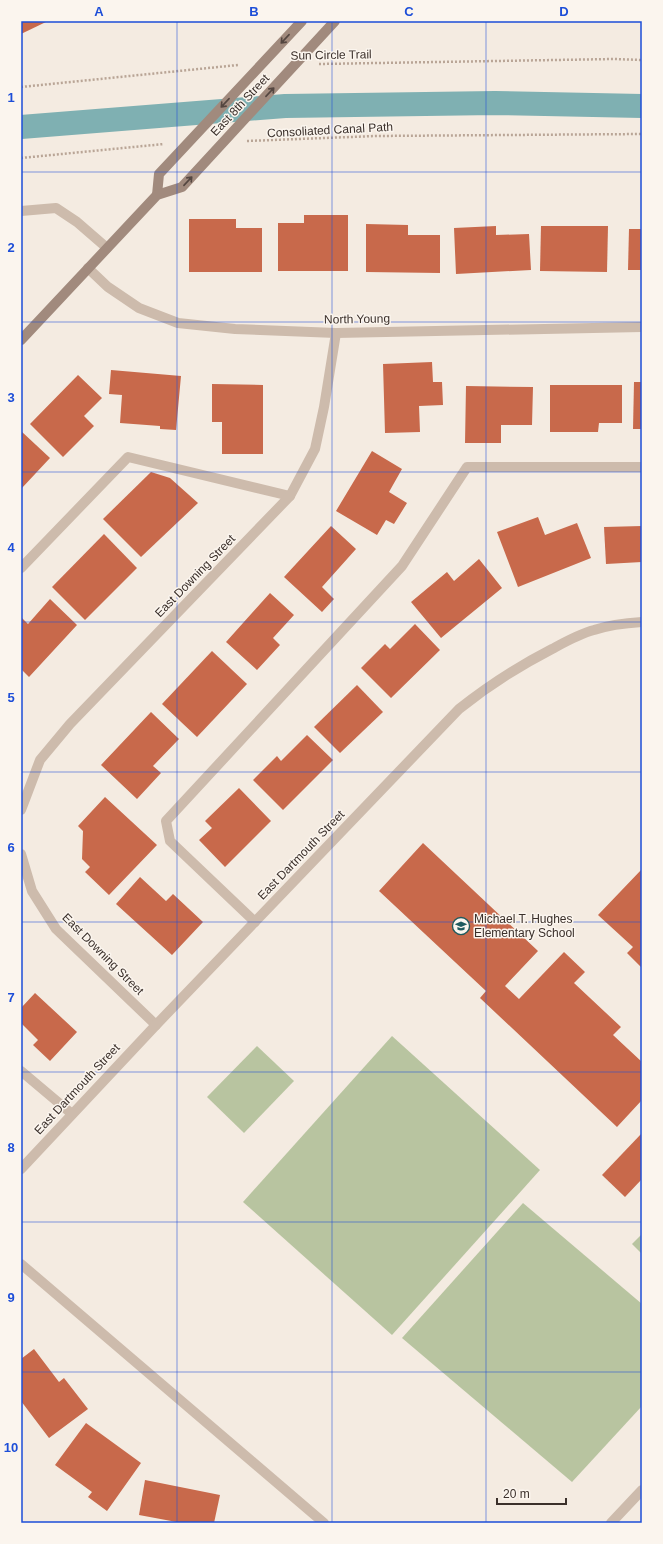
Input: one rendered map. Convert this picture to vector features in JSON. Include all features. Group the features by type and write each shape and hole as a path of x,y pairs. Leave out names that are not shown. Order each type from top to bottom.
{"street":[{"name":"East 8th Street","path":"157,195 159,174 302,21"},
{"name":"East 8th Street","path":"21,340 157,195 182,187 335,21"},
{"path":"21,211 56,208 77,222 107,248"},
{"name":"North Young","path":"88,268 108,287 139,308 178,323 235,329 336,333 642,327"},
{"name":"East Downing Street","path":"21,810 40,760 70,724 290,496 315,448 324,407 336,333"},
{"path":"21,568 128,457 290,496"},
{"path":"255,922 170,841 166,821 402,566 467,467 642,467"},
{"name":"East Dartmouth Street","path":"21,1169 156,1024 459,709 523,664 573,638 593,630 622,624 642,622"},
{"name":"East Downing Street","path":"21,854 32,891 56,929 156,1024"},
{"path":"21,1071 72,1114"},
{"path":"21,1264 324,1523"},
{"path":"611,1523 642,1490"}],"path":[{"name":"Sun Circle Trail","path":"294,65 606,59 642,60"},
{"path":"21,87 262,63"},
{"name":"Consoliated Canal Path","path":"226,140 254,142 376,136 642,134"},
{"path":"21,158 165,144"}],"green space":[{"path":"392,1036 540,1170 392,1335 243,1202"},
{"path":"257,1046 294,1081 244,1133 207,1097"},
{"path":"523,1203 642,1304 642,1406 572,1482 402,1338"},
{"path":"642,1234 642,1254 632,1244"}],"building":[{"path":"21,21 48,21 21,34"},
{"path":"304,215 348,215 348,271 278,271 278,223 304,223"},
{"path":"189,219 236,219 236,228 262,228 262,272 189,272"},
{"path":"366,224 408,225 408,235 440,235 440,273 366,272"},
{"path":"496,226 496,235 529,234 531,270 456,274 454,228"},
{"path":"541,226 608,226 607,272 540,271"},
{"path":"629,229 642,229 642,270 628,270"},
{"path":"432,362 433,382 442,382 443,405 419,406 420,432 385,433 383,364"},
{"path":"111,370 181,376 176,430 160,429 160,426 120,423 122,395 109,394"},
{"path":"78,375 102,398 84,416 94,426 63,457 30,424"},
{"path":"634,382 642,382 642,429 633,429"},
{"path":"212,384 263,385 263,454 222,454 222,422 212,422"},
{"path":"550,385 622,385 622,423 599,423 598,432 550,432"},
{"path":"466,386 533,387 532,425 501,425 501,443 465,443"},
{"path":"21,431 50,458 21,489"},
{"path":"372,451 402,469 389,492 407,503 394,524 386,520 377,535 336,511"},
{"path":"151,472 170,478 198,503 141,557 103,519"},
{"path":"538,517 545,535 577,523 591,558 518,587 497,532"},
{"path":"331,526 356,549 322,587 334,599 322,612 284,577"},
{"path":"642,526 642,562 606,564 604,527"},
{"path":"104,534 137,568 85,620 52,587"},
{"path":"479,559 502,588 441,638 411,602 447,572 454,581"},
{"path":"270,593 294,615 273,638 280,645 257,670 226,642"},
{"path":"50,599 77,625 29,677 21,669 21,617 28,624"},
{"path":"415,624 440,650 391,698 361,668 385,644 390,649"},
{"path":"212,651 247,684 197,737 162,704"},
{"path":"357,685 383,712 340,753 314,727"},
{"path":"151,712 179,739 153,766 161,773 137,799 101,765"},
{"path":"307,735 333,760 283,810 253,780 277,756 281,761"},
{"path":"239,788 271,821 225,867 199,840 212,828 205,821"},
{"path":"105,797 157,845 109,895 85,872 90,867 82,859 83,831 78,826"},
{"path":"423,843 538,951 505,986 519,999 564,952 585,972 574,983 621,1027 613,1035 642,1062 642,1100 617,1127 480,998 486,991 379,891"},
{"path":"642,869 642,968 627,953 633,947 598,915"},
{"path":"140,877 166,901 173,894 203,922 172,955 116,904"},
{"path":"35,993 77,1032 50,1061 33,1045 38,1040 21,1023 21,1008"},
{"path":"642,1133 642,1179 625,1197 602,1175"},
{"path":"34,1349 59,1382 64,1378 88,1409 49,1438 21,1401 21,1359"},
{"path":"86,1423 141,1463 107,1511 88,1497 92,1492 55,1465"},
{"path":"145,1480 220,1495 214,1523 182,1523 139,1515"}],"waterway":[{"path":"21,127 285,106 495,103 642,106"}],"place":[{"name":"Michael T. Hughes Elementary School","path":"461,926"}]}
